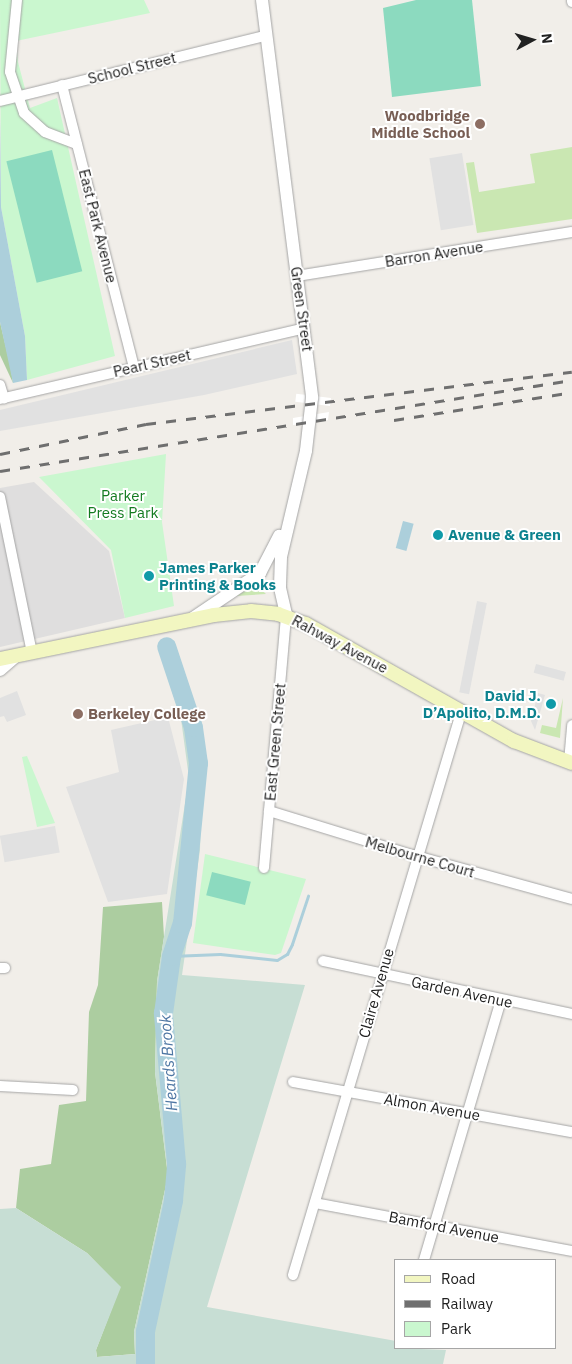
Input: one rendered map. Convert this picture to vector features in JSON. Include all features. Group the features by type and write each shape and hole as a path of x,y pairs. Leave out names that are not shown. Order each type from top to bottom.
{"main road":[{"name":"Rahway Avenue","path":"0,659 190,620 251,611 286,616 306,624 514,741 571,763"}],"street":[{"path":"17,0 10,72 17,97 32,123 45,132 77,144"},
{"name":"Green Street","path":"262,0 265,36 312,387 311,421 290,511 280,568 280,588 286,616"},
{"name":"School Street","path":"0,101 265,36"},
{"name":"East Park Avenue","path":"62,85 134,368"},
{"name":"Barron Avenue","path":"297,276 572,232"},
{"name":"Pearl Street","path":"2,399 304,328"},
{"path":"0,385 2,399"},
{"path":"0,496 32,653"},
{"path":"190,620 260,573 271,557 290,511"},
{"name":"East Green Street","path":"264,868 286,616"},
{"path":"0,670 16,656"},
{"name":"Claire Avenue","path":"293,1275 316,1203 416,856 461,712"},
{"path":"571,763 572,725"},
{"name":"Melbourne Court","path":"270,811 416,856 572,899"},
{"name":"Garden Avenue","path":"323,961 572,1014"},
{"path":"424,1259 500,1000"},
{"name":"Almon Avenue","path":"293,1082 572,1132"},
{"path":"0,1086 73,1090"},
{"name":"Bamford Avenue","path":"316,1203 572,1251"}],"shaded area":[{"path":"462,153 473,225 441,230 429,158"},
{"path":"292,340 297,374 204,395 0,431 0,410"},
{"path":"34,482 109,551 125,618 0,647 0,488"},
{"path":"477,601 487,603 469,694 459,692"},
{"path":"536,664 566,672 564,681 534,673"},
{"path":"17,691 26,715 7,722 4,716 0,717 0,698"},
{"path":"538,693 545,695 535,730 531,721"},
{"name":"Berkeley College","path":"168,717 184,779 167,894 108,902 66,787 119,772 111,730"},
{"path":"55,826 60,853 5,862 0,836"}],"green space":[{"path":"0,0 144,0 150,13 16,41 18,62 30,108 57,98 115,356 27,380 25,336 1,207"},
{"path":"416,0 472,0 481,86 392,97 383,8"},
{"path":"572,147 572,219 477,233 466,163 474,162 479,192 535,183 530,154"},
{"path":"52,150 82,271 37,283 6,161"},
{"path":"0,322 11,369 13,383 0,355"},
{"name":"Parker Press Park","path":"166,454 162,522 174,606 125,618 111,550 39,477"},
{"path":"256,585 266,594 236,596"},
{"path":"174,645 203,743 200,850 182,975 305,985 207,1307 394,1341 394,1349 446,1350 443,1364 0,1364 0,1209 16,1208 87,1253 121,1287 96,1350 97,1357 135,1354 134,1332 168,1176 155,1072 157,981 189,778 181,719 158,648"},
{"path":"563,698 560,738 540,733 542,725 556,728"},
{"path":"27,756 55,823 37,827 22,757"},
{"path":"205,854 306,879 281,953 275,955 193,943"},
{"path":"212,872 251,882 245,905 206,895"},
{"path":"162,902 164,937 157,982 155,1072 168,1176 134,1332 135,1354 97,1357 96,1350 120,1287 87,1253 16,1208 20,1169 51,1164 59,1105 86,1101 89,1012 98,985 103,907"}],"water":[{"path":"0,115 1,207 25,336 27,380 13,383 0,322"},
{"path":"403,521 414,524 406,551 396,548"}],"pier":[{"path":"296,394 331,398 330,406 295,402"},
{"path":"329,412 328,420 293,425 293,418"}],"waterway":[{"name":"Heards Brook","path":"145,1364 145,1331 173,1200 176,1163 163,1013 171,956 182,923 198,763 193,727 166,646"},
{"path":"171,956 220,954 277,960 287,954 292,944 308,896"}],"railway":[{"path":"0,454 146,424 572,372"},
{"path":"0,471 572,380"},
{"path":"394,420 572,392"}],"place":[{"name":"Woodbridge Middle School","path":"480,124"},
{"name":"Avenue & Green","path":"438,535"},
{"name":"James Parker Printing & Books","path":"149,576"},
{"name":"David J. D’Apolito, D.M.D.","path":"551,704"},
{"name":"Berkeley College","path":"78,714"}]}
